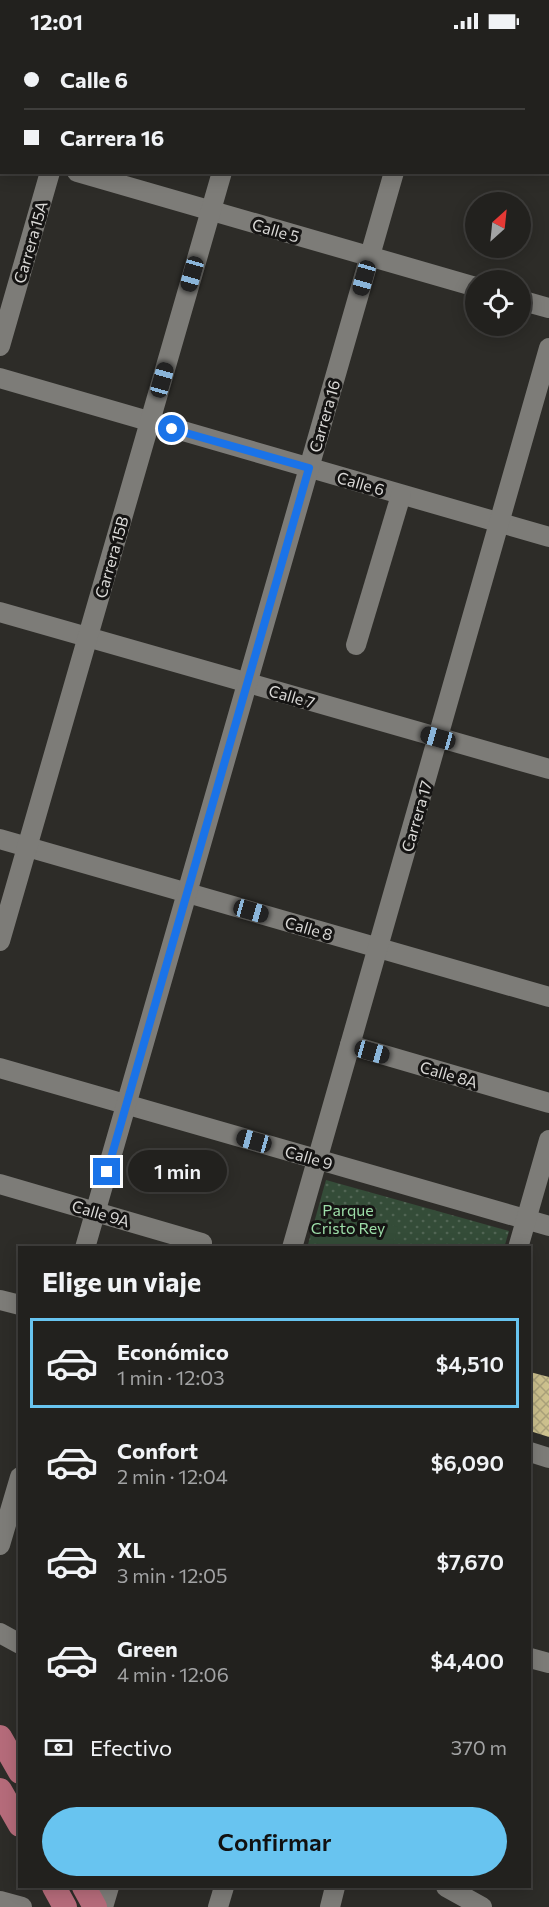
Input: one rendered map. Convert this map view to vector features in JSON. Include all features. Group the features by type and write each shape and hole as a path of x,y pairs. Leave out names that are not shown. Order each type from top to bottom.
{"main road":[{"path":"0,1737 18,1768"},
{"path":"0,1790 18,1822"},
{"path":"55,1888 65,1907"},
{"path":"85,1888 95,1907"}],"street":[{"name":"Carrera 15A","path":"0,346 49,174"},
{"name":"Calle 5","path":"84,174 465,284"},
{"name":"Carrera 15B","path":"0,941 221,174"},
{"name":"Carrera 16","path":"86,1246 393,174"},
{"path":"531,303 549,308"},
{"name":"Carrera 17","path":"293,1246 549,348"},
{"name":"Calle 6","path":"0,378 549,537"},
{"path":"356,645 401,495"},
{"name":"Calle 7","path":"0,612 549,769"},
{"name":"Calle 8","path":"0,839 549,997"},
{"name":"Calle 8A","path":"350,1045 549,1103"},
{"name":"Calle 9","path":"0,1068 549,1226"},
{"path":"519,1246 549,1140"},
{"name":"Calle 9A","path":"0,1184 202,1243"},
{"path":"0,1300 18,1304"},
{"path":"531,1452 549,1458"},
{"path":"0,1545 9,1522 18,1485"},
{"path":"0,1633 18,1643"},
{"path":"531,1658 549,1663"},
{"path":"103,1907 109,1888"},
{"path":"218,1907 224,1888"},
{"path":"330,1907 335,1888"},
{"path":"448,1888 482,1907"},
{"path":"0,1901 22,1907"}],"green space":[{"name":"Parque Cristo Rey","path":"326,1180 509,1231 505,1246 308,1246"},
{"path":"328,1206 398,1227 393,1246 317,1246"}],"building":[{"path":"531,1372 549,1377 549,1437 531,1431"}],"route":[{"path":"107,1172 309,468 172,429"}]}
